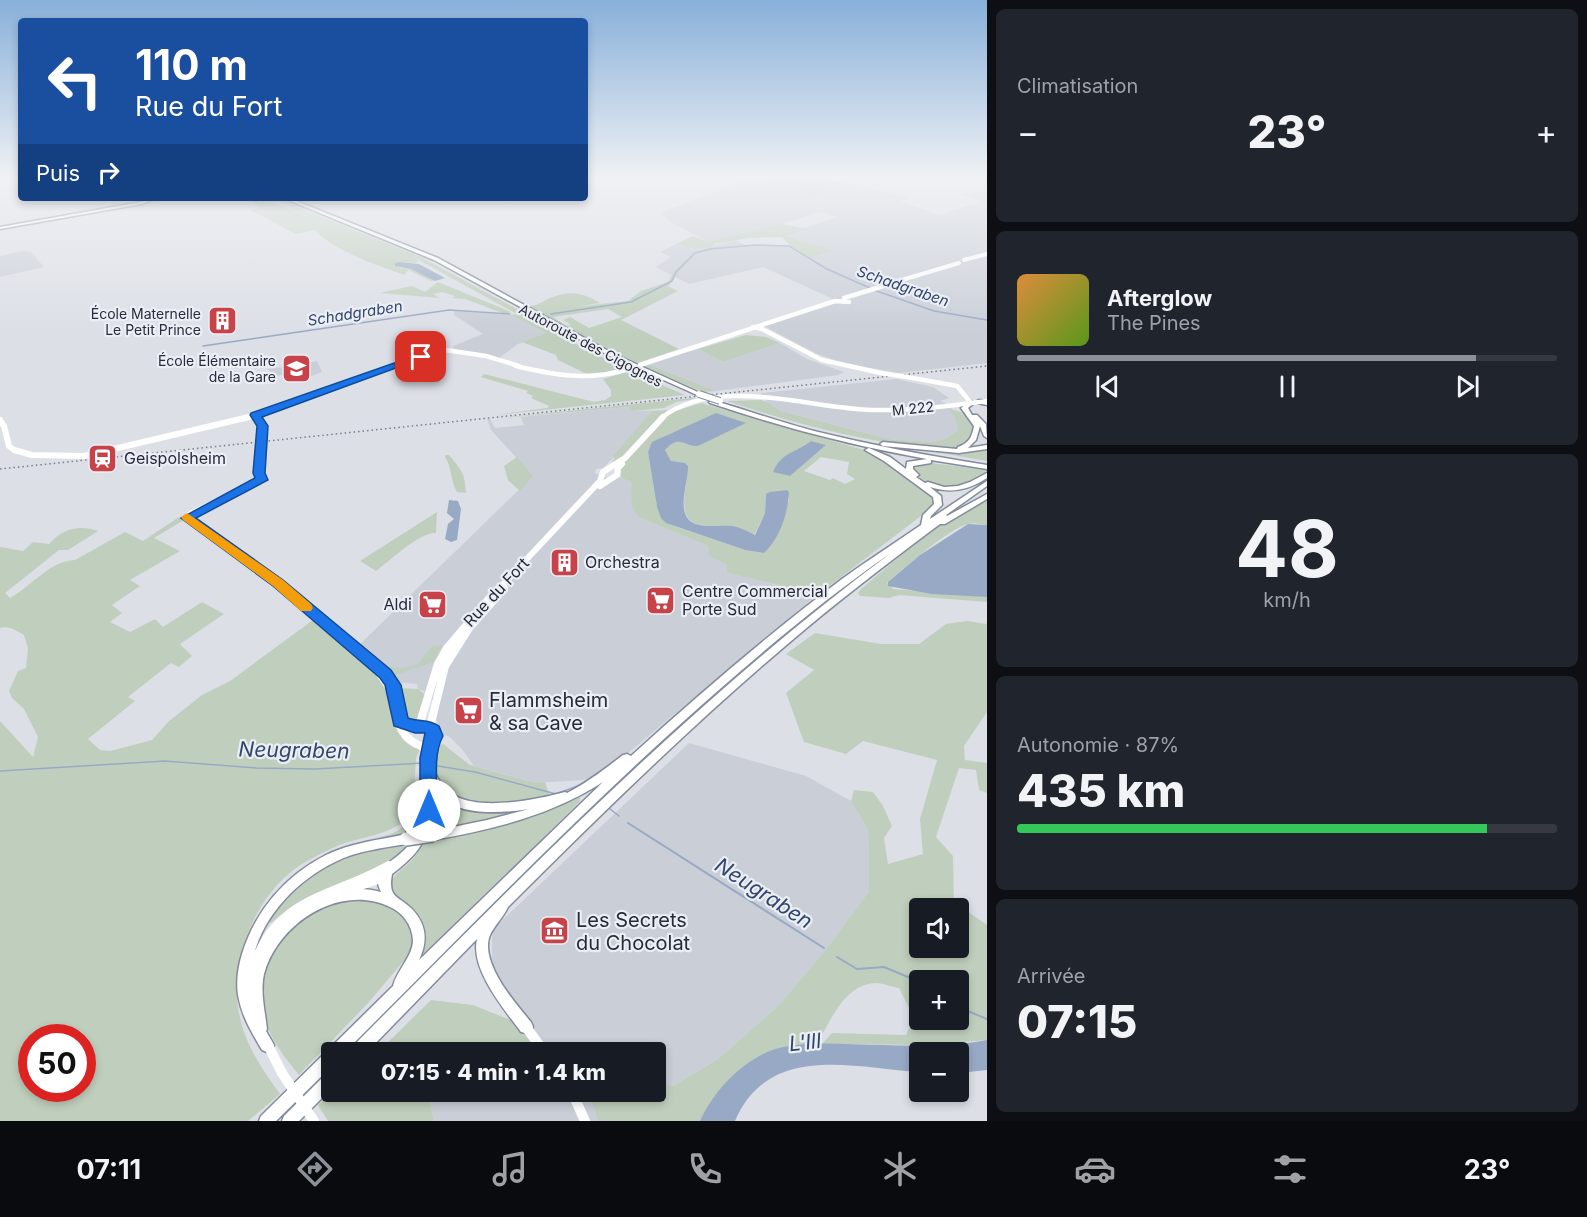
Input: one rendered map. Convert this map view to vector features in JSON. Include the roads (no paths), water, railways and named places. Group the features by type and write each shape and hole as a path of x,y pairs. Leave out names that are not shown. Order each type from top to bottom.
{"highway":[{"name":"Autoroute des Cigognes","path":"357,229 429,259 628,367 716,402 751,415 846,441 987,466"},
{"name":"Autoroute des Cigognes","path":"365,230 446,264 612,355 695,394"},
{"path":"980,401 969,410 983,424 987,436"},
{"path":"945,450 964,447 974,439 977,426 964,408 980,401"},
{"name":"Autoroute des Cigognes","path":"716,402 783,422 871,443 987,466"},
{"path":"751,415 884,457 939,499 938,505 925,522"},
{"path":"871,443 945,450 987,447"},
{"path":"943,460 914,462 910,464 909,469 927,484 944,489 959,490 985,479"},
{"path":"345,1042 586,804 664,732 804,613 864,566 985,479"},
{"path":"367,1042 600,807 725,692 804,625 987,488"},
{"path":"936,524 987,496"},
{"path":"267,1045 251,1022 243,985 246,955 269,909 292,884 331,858 366,847 513,820 549,808 588,788 612,771 651,737 664,732"},
{"path":"429,767 436,787 450,799 483,807 533,803 588,788"},
{"path":"392,901 384,886 386,872 401,862 413,848 421,832 421,818"},
{"path":"260,1029 256,996 258,975 264,956 286,926 310,909 338,897 376,895 392,901 410,914 419,941 414,961 401,978 399,988"},
{"path":"503,904 498,917 484,936 481,947 495,984 526,1027"},
{"path":"266,1121 321,1066"},
{"path":"289,1121 321,1089"}],"main road":[{"path":"759,328 640,365 956,263 956,260 966,260 987,254"},
{"name":"M 222","path":"759,328 810,355 838,365 958,387 980,401"},
{"path":"0,420 4,426 9,446 14,450 32,455 69,456 110,451 255,415 409,360 443,352 478,356 559,377 580,378 625,370"},
{"name":"Rue du Fort","path":"408,737 409,731 423,719 438,664 447,648 494,593 600,482 618,468 630,452 670,411 694,402 758,398 879,411"},
{"name":"M 222","path":"879,411 980,401"},
{"name":"M 222","path":"879,411 980,401"},
{"path":"255,415 262,424 256,479 187,518 278,583 385,674 392,683 399,720 405,724 431,728"},
{"name":"Rue du Fort","path":"314,1121 282,1073 260,1029 251,995 254,966 259,951 286,917 314,898 358,881 393,863 404,854 414,840 421,818 431,742 435,736 431,728 445,666 453,650 469,628 610,474"},
{"path":"367,660 388,687 395,718 412,742 425,749 429,767"},
{"path":"419,745 431,742"},
{"name":"Rue du Fort","path":"286,917 316,901 386,876 407,861 426,834 429,822 429,767"},
{"path":"526,1027 537,1042"},
{"path":"576,1102 585,1121"}],"water":[{"path":"395,263 419,264 445,278 435,281 411,269 395,266"},
{"path":"716,413 746,423 698,446 678,442 665,450 671,461 685,463 688,466 684,509 691,522 704,526 732,526 755,535 765,513 766,494 787,490 789,492 785,517 775,540 764,553 745,550 666,523 661,518 657,507 648,452 652,442"},
{"path":"811,441 826,445 790,476 773,472 780,460"},
{"path":"449,500 458,501 461,509 457,540 451,542 445,539 448,524 454,519 447,513"},
{"path":"968,524 987,525 987,597 932,594 888,586 888,582 920,555"},
{"path":"987,1040 987,1070 969,1072 969,1043"},
{"path":"817,1044 909,1046 909,1071 841,1065 815,1065 791,1070 769,1079 750,1096 735,1121 700,1121 713,1098 732,1076 766,1052 779,1048"}],"waterway":[{"name":"Schadgraben","path":"551,314 631,302 672,281 676,272 695,253 710,249 755,245 789,246 827,269 870,288"},
{"name":"Schadgraben","path":"874,290 934,311 987,320"},
{"name":"Schadgraben","path":"203,346 449,310 510,314"},
{"name":"Neugraben","path":"0,771 165,761 256,768 315,769 424,763"},
{"name":"Neugraben","path":"432,765 475,772 556,794 580,785"},
{"path":"610,809 619,816"},
{"name":"Neugraben","path":"628,823 824,948"},
{"name":"Neugraben","path":"837,957 857,969 884,967 909,977"},
{"name":"Neugraben","path":"969,1012 987,1019"}],"tunnel":[{"path":"625,370 640,365"}],"railway":[{"path":"0,469 987,366"}],"place":[{"name":"École Maternelle Le Petit Prince","path":"222,321"},
{"name":"École Élémentaire de la Gare","path":"297,368"},
{"name":"Geispolsheim","path":"103,458"},
{"name":"Orchestra","path":"564,562"},
{"name":"Centre Commercial Porte Sud","path":"661,600"},
{"name":"Aldi","path":"433,604"},
{"name":"Flammsheim & sa Cave","path":"468,711"},
{"name":"Les Secrets du Chocolat","path":"555,931"}],"water label":[{"name":"L'Ill","path":"805,1042"}]}
